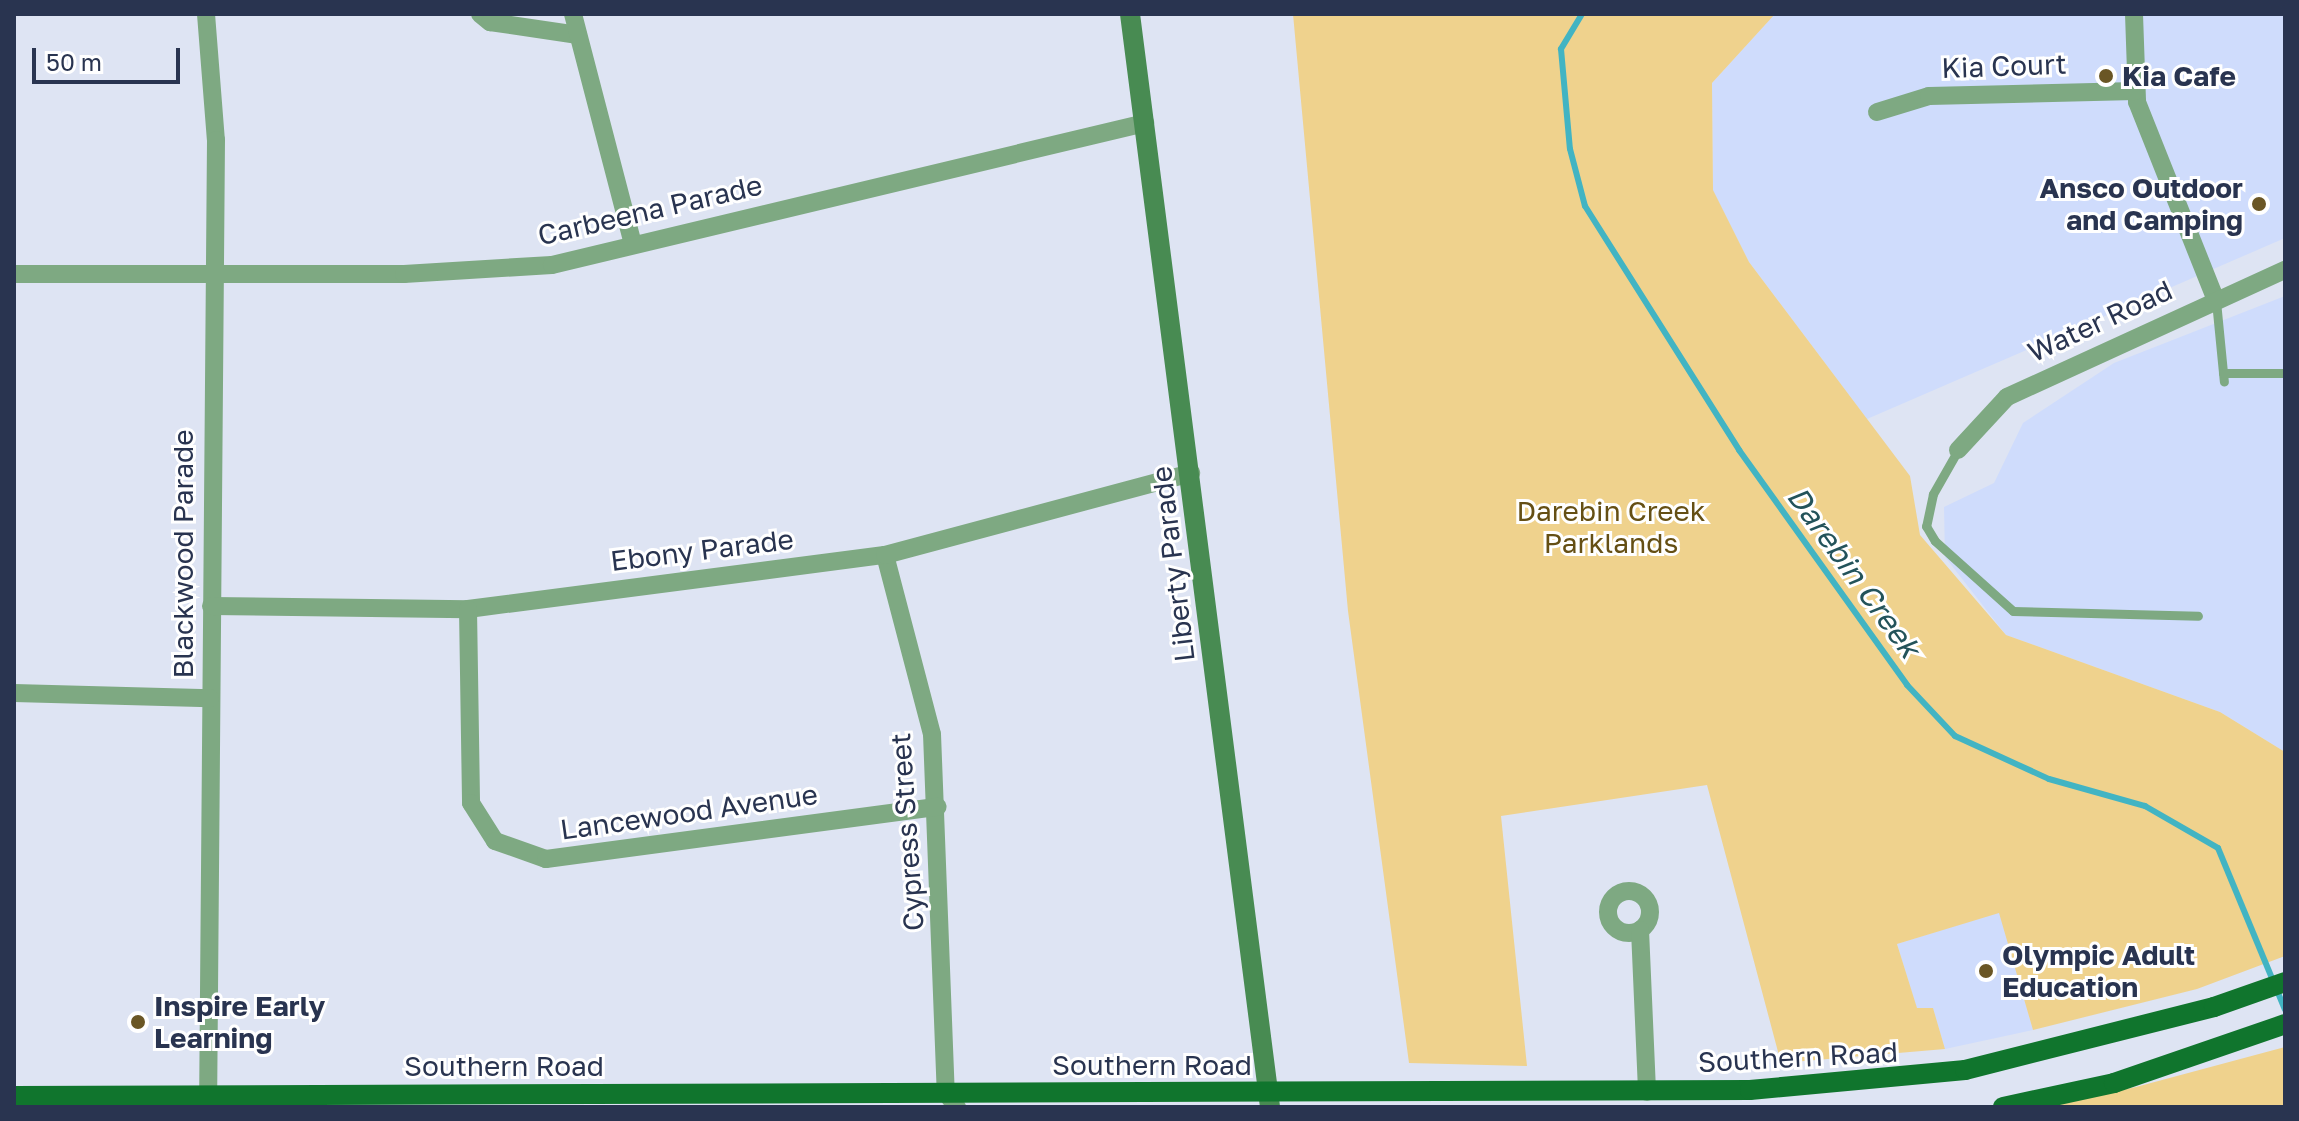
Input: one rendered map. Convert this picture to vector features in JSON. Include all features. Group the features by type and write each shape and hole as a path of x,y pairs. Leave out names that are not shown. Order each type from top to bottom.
{"main road":[{"name":"Southern Road","path":"14,1096 383,1101 1269,1100 1647,1092 1913,1079 2089,1042 2214,1007 2281,983"},
{"path":"2003,1107 2114,1083 2285,1024"}],"street":[{"name":"Blackwood Parade","path":"206,14 216,140 208,1100"},
{"path":"480,14 490,22 578,35"},
{"path":"573,14 633,244"},
{"name":"Liberty Parade","path":"1130,14 1269,1100"},
{"path":"2134,14 2135,91 2215,298"},
{"name":"Kia Court","path":"1877,112 1929,96 2135,91"},
{"name":"Carbeena Parade","path":"14,274 213,277 404,274 552,265 1145,123"},
{"name":"Water Road","path":"1958,450 2007,397 2215,298 2285,270"},
{"name":"Ebony Parade","path":"211,606 468,609 885,555 1191,473"},
{"name":"Cypress Street","path":"885,555 932,734 952,1100"},
{"name":"Lancewood Avenue","path":"468,609 471,803 495,841 546,859 938,807"},
{"path":"14,693 210,698"},
{"path":"1640,930 1647,1092"}],"lane":[{"path":"2215,298 2224,378 2285,373"},
{"path":"1958,450 1933,494 1926,526 1935,541 2013,611 2198,616"}],"shaded area":[{"path":"1775,14 2285,14 2285,238 1867,419 1749,262 1713,191 1712,83"},
{"path":"2285,296 2285,752 2220,712 2006,635 1945,557 1944,507 1994,483 2023,423 2114,363"},
{"path":"2000,912 2033,1030 1945,1049 1933,1009 1917,1009 1897,944"}],"green space":[{"name":"Darebin Creek Parklands","path":"1293,14 1775,14 1712,83 1713,190 1749,262 1910,476 1920,535 2006,635 2220,712 2285,752 2285,956 2197,989 2033,1030 1999,913 1897,944 1917,1008 1933,1008 1945,1049 1781,1063 1707,785 1501,816 1527,1066 1409,1063 1348,611"},
{"path":"2285,1047 2285,1107 2040,1107 2136,1087"}],"waterway":[{"name":"Darebin Creek","path":"1582,14 1561,49 1570,149 1585,206 1739,450 1907,685 1955,736 2049,779 2145,806 2218,848 2285,1010"}],"place":[{"name":"Kia Cafe","path":"2106,76"},
{"name":"Ansco Outdoor and Camping","path":"2259,204"},
{"name":"Olympic Adult Education","path":"1986,971"},
{"name":"Inspire Early Learning","path":"138,1022"}]}
